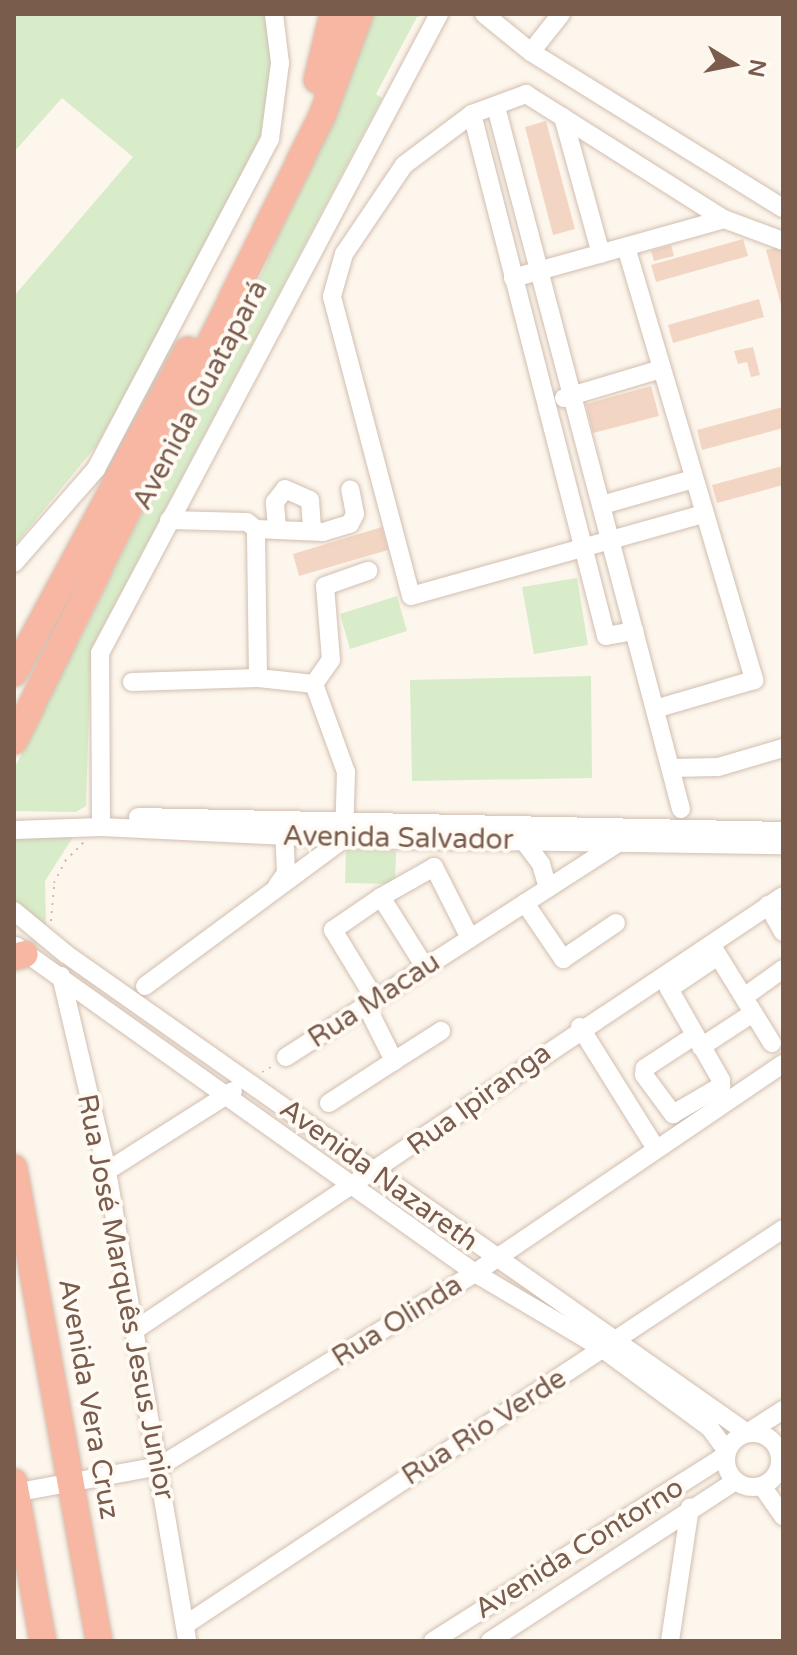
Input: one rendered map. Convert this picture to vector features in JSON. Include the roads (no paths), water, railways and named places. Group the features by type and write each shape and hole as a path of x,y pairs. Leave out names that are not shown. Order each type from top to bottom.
{"highway":[{"name":"Avenida Guatapará","path":"14,673 291,148 310,103 333,14"},
{"name":"Avenida Guatapará","path":"14,741 322,116 360,14"},
{"path":"29,642 55,658"},
{"name":"Avenida Vera Cruz","path":"14,1168 99,1641"},
{"path":"15,1489 43,1641"}],"street":[{"path":"14,563 96,469 270,139 280,63 274,14"},
{"name":"Avenida Guatapará","path":"101,821 100,653 439,14"},
{"path":"484,14 531,52 783,208"},
{"path":"531,52 561,14"},
{"path":"703,514 612,543 411,596 332,296 344,254 404,165 472,114 526,94 724,219 783,241"},
{"path":"496,107 681,809"},
{"path":"472,114 606,636 635,631"},
{"path":"563,117 601,254"},
{"path":"513,278 724,219"},
{"path":"626,247 754,680 655,709"},
{"path":"546,403 661,369"},
{"path":"602,505 693,479"},
{"path":"277,527 275,502 285,489 310,500 312,531"},
{"path":"169,520 247,522 256,529 277,527 312,531 354,519 350,489"},
{"path":"256,529 258,678"},
{"path":"314,684 331,660 325,586 368,571"},
{"path":"132,682 258,678 314,684"},
{"path":"145,986 271,895 344,830 346,772 314,684"},
{"path":"671,768 718,767 783,748"},
{"name":"Avenida Salvador","path":"14,818 284,829 783,831"},
{"name":"Avenida Salvador","path":"14,830 101,821"},
{"path":"271,895 286,873 284,829"},
{"name":"Rua Macau","path":"286,1057 639,829"},
{"name":"Avenida Salvador","path":"344,830 523,840 783,845"},
{"path":"523,840 541,864 548,888"},
{"path":"394,1061 371,1002 333,930 381,897 434,867 470,938"},
{"path":"381,897 425,967"},
{"path":"776,900 783,932"},
{"name":"Rua Ipiranga","path":"135,1330 376,1173 580,1027 714,949 776,900"},
{"path":"525,903 563,959 616,923"},
{"name":"Avenida Nazareth","path":"14,911 60,950 248,1081 610,1343 747,1433"},
{"path":"772,1043 749,1005 714,949 669,989 697,1041 749,1005 783,969"},
{"name":"Rua José Marquês Jesus Junior","path":"60,950 61,978 107,1171 160,1466 186,1633"},
{"name":"Avenida Nazareth","path":"18,952 61,978 475,1273 610,1343 710,1428 726,1453"},
{"path":"111,1015 129,998"},
{"path":"580,1027 655,1147"},
{"path":"329,1103 441,1031"},
{"name":"Rua Olinda","path":"15,1489 72,1484 160,1466 475,1273 655,1147 783,1064"},
{"path":"107,1171 248,1081"},
{"name":"Rua Rio Verde","path":"186,1633 610,1343 783,1229"},
{"path":"783,1410 747,1433 726,1453 735,1481 762,1486 783,1516"},
{"path":"747,1433 769,1438 781,1465 762,1486"},
{"name":"Avenida Contorno","path":"433,1641 726,1453"},
{"name":"Avenida Contorno","path":"496,1637 690,1507 735,1481"},
{"path":"670,1641 690,1507"},
{"path":"485,1608 496,1637"}]}
